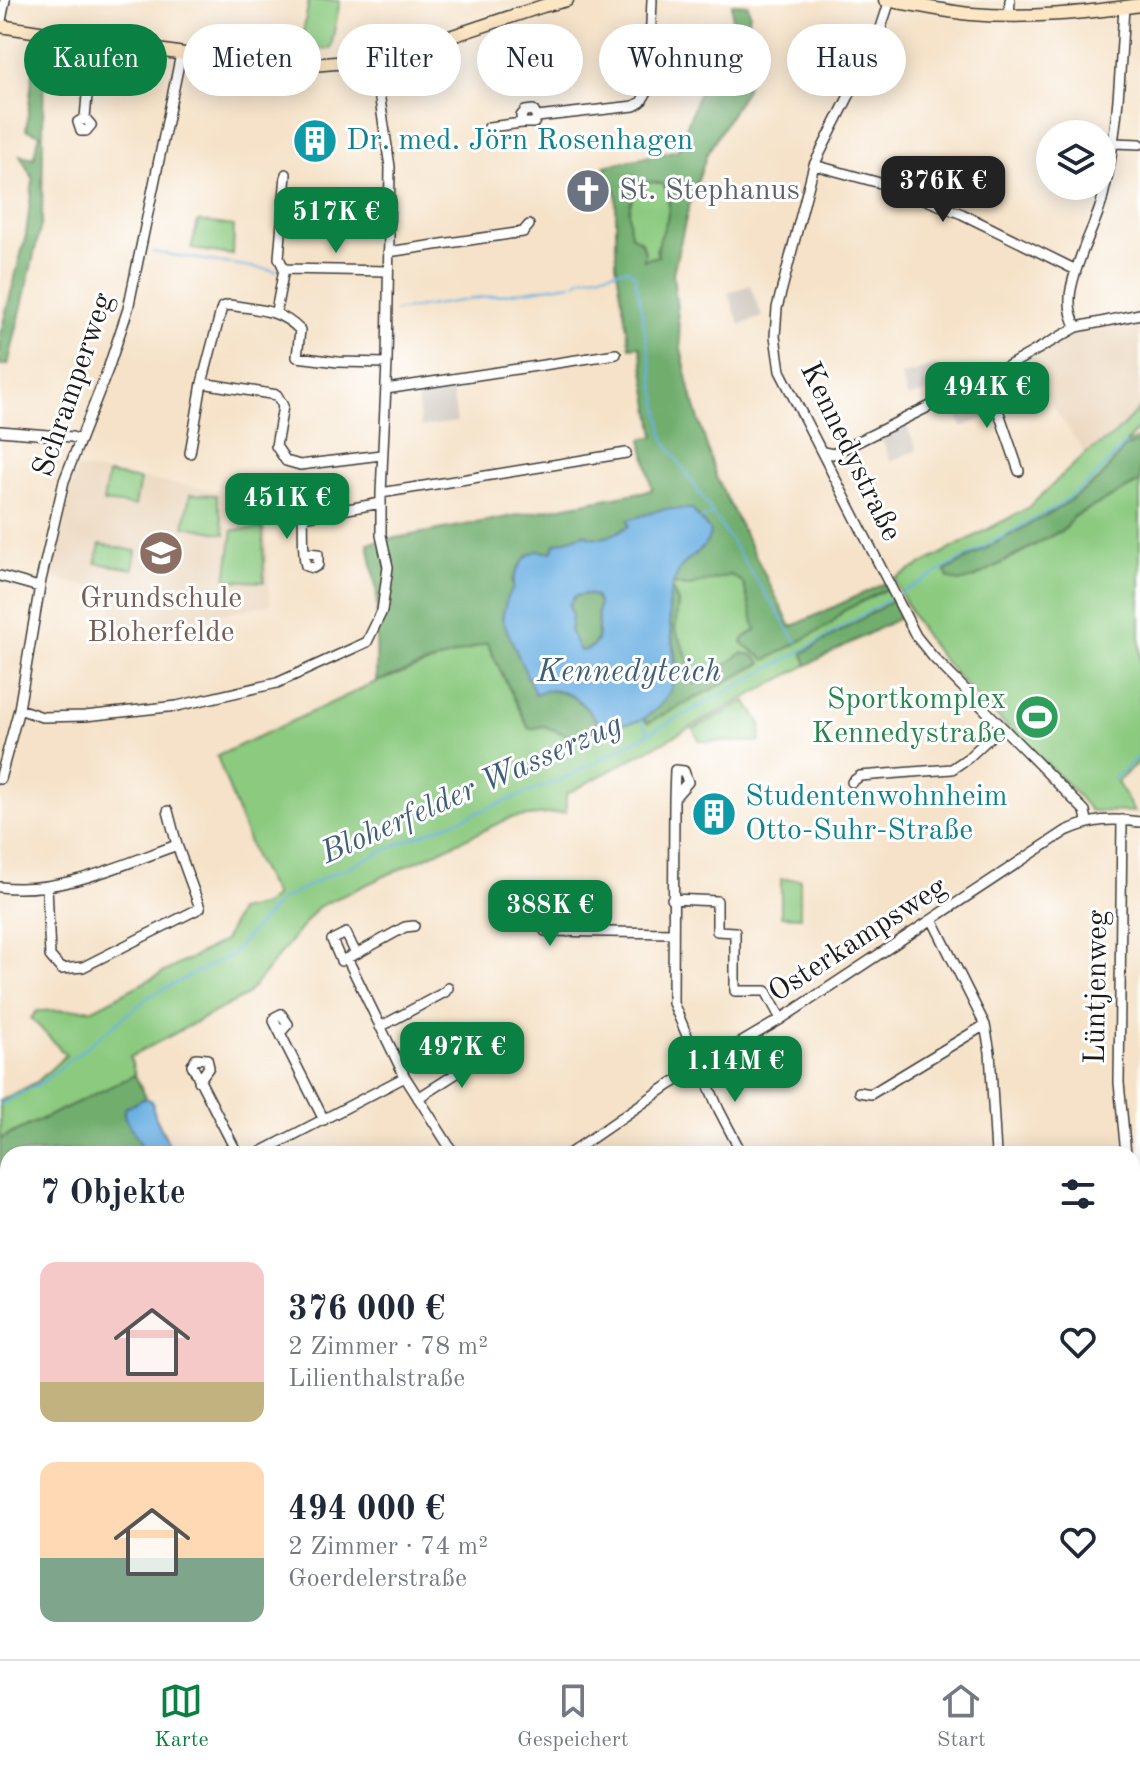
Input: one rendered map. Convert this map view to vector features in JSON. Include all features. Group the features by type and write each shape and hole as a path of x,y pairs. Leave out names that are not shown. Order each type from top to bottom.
{"street":[{"path":"5,0 0,26 24,29"},
{"path":"461,34 567,0"},
{"path":"489,127 534,123 537,117 634,106 641,102 648,90 652,0"},
{"path":"888,0 973,14 1009,16 1054,15 1140,5"},
{"name":"Kennedystraße","path":"888,0 877,40 814,165 777,308 775,336 780,371 916,636 1085,811 1087,821"},
{"path":"1009,16 1010,0"},
{"path":"1115,120 1124,7"},
{"path":"167,52 258,64 295,66 337,62"},
{"name":"Schramperweg","path":"0,779 19,709 39,587 64,481 128,309 181,54"},
{"path":"85,118 87,96"},
{"path":"19,709 42,717 85,716 177,706 277,683 367,642 382,611 388,567 381,535 381,455 387,363 390,167 379,96"},
{"path":"1116,143 1140,144"},
{"path":"814,165 891,186 962,214 1076,270"},
{"path":"276,311 284,269 279,258 286,174"},
{"path":"1077,327 1068,302 1101,200"},
{"path":"388,252 523,232 529,225"},
{"path":"284,269 388,271"},
{"path":"190,453 202,383 222,307 229,305 276,311 288,318 300,330 297,357 387,363"},
{"path":"823,452 833,454 857,443 987,378 1077,327 1140,314"},
{"path":"386,389 612,358"},
{"path":"987,378 1019,471"},
{"path":"202,383 277,395 283,406 276,446 286,461 300,465 381,455"},
{"path":"0,431 80,440"},
{"path":"306,553 303,517 381,498 626,453"},
{"path":"0,576 39,587"},
{"path":"852,782 860,776 952,769 1001,727"},
{"path":"674,798 673,1003 738,1146"},
{"path":"47,886 50,956 61,969 83,967 200,908 168,811"},
{"name":"Lüntjenweg","path":"1122,820 1119,1083 1125,1146"},
{"name":"Osterkampsweg","path":"581,1146 669,1085 781,1019 933,921 1066,831 1087,821 1140,822"},
{"path":"0,887 47,886 79,879 177,845"},
{"path":"672,899 717,901 717,931 735,932 735,991 766,991 781,1019"},
{"path":"933,921 985,1025 990,1052 996,1146"},
{"path":"414,926 405,927 351,956 380,1027 405,1077 449,1146"},
{"path":"568,932 672,933"},
{"path":"380,1027 448,988"},
{"path":"859,1092 871,1094 985,1025"},
{"path":"280,1033 324,1120"},
{"path":"418,1098 476,1061 479,1056"},
{"path":"273,1146 405,1077"},
{"path":"199,1081 235,1146"}],"shaded area":[{"path":"750,285 762,317 740,325 728,293"},
{"path":"1140,314 1140,408 1114,435 1085,454 1021,358 1077,327"},
{"path":"937,365 940,373 925,378 929,392 908,398 901,376"},
{"path":"451,385 457,422 421,427 416,390"},
{"path":"984,391 993,415 962,427 953,403"},
{"path":"907,427 917,450 891,461 881,438"},
{"name":"Grundschule Bloherfelde","path":"76,468 220,491 230,529 266,525 270,605 107,633 116,592 50,578"}],"green space":[{"path":"309,0 340,0 331,49 321,49 321,24 305,24"},
{"path":"732,4 748,5 748,24 732,24"},
{"path":"30,96 43,96 42,221 8,365 0,365 0,335 26,235 33,179 20,155 34,158 40,134 26,130"},
{"path":"698,96 742,96 707,154 689,206 673,273 681,348 716,477 791,627 885,583 888,588 843,611 831,624 766,660 742,643 756,630 743,583 731,575 689,586 673,584 680,567 703,547 629,526 611,536 555,544 553,551 520,565 512,581 513,589 507,597 506,609 542,691 562,693 577,700 602,727 575,738 544,726 529,729 487,643 376,682 377,593 368,543 652,490 642,439 655,436 640,346 630,347 616,264 616,194 604,166 678,150","holes":["653,182 663,184 668,195 668,215 659,241 658,256 644,260 643,245 631,235 629,214 633,196 640,183"]},
{"path":"640,183 663,184 667,192 667,217 656,250 658,256 643,260 642,242 631,235 629,208"},
{"path":"198,221 234,226 233,255 191,249"},
{"path":"1140,408 1140,427 1125,444 1140,438 1140,442 1125,447 1100,479 1059,508 974,578 1066,528 1073,517 1140,482 1140,760 1117,782 1134,812 1091,811 958,678 920,628 894,579 1028,508 1085,454 1114,435"},
{"path":"1140,442 1140,482 1073,517 1066,528 974,578 959,582 948,578 945,571 1059,508 1100,479 1125,447"},
{"path":"108,474 140,480 135,506 103,502"},
{"path":"190,494 216,495 225,534 184,526"},
{"path":"263,528 264,582 226,580 233,530"},
{"path":"100,544 136,551 133,569 96,563"},
{"path":"731,575 744,583 756,630 742,643 766,660 831,624 843,611 888,588 894,600 803,653 807,665 566,794 566,812 510,818 318,907 247,995 130,1057 135,1075 0,1139 0,1101 37,1082 66,1055 31,1018 37,1011 93,1009 224,941 238,911 264,905 275,896 255,859 217,756 376,682 487,642 544,726 575,738 612,722 643,719 648,723 742,653 712,675 693,684 690,662 675,630 678,602 673,584 689,586"},
{"path":"672,589 678,602 675,630 690,662 693,684 712,675 742,653 753,655 762,663 648,723 643,719 661,705 676,663 668,604"},
{"path":"574,596 595,596 599,604 598,633 594,645 579,651 570,631 572,615 569,605"},
{"path":"894,600 903,616 807,665 803,653"},
{"path":"746,701 761,724 760,742 700,741 693,729"},
{"path":"781,879 800,879 800,917 781,916"},
{"path":"135,1075 146,1098 125,1108 124,1115 141,1146 0,1146 0,1139"}],"water":[{"name":"Kennedyteich","path":"663,509 692,509 710,531 706,543 681,567 673,584 669,602 674,656 671,690 661,705 643,719 602,727 574,697 556,691 535,694 502,619 517,571 529,555 553,551 555,544 584,534 596,538 612,535 629,526 628,520","holes":["575,596 595,596 599,604 597,640 589,649 580,651 570,631 572,615 569,605"]},
{"path":"146,1098 152,1101 169,1146 141,1146 124,1116 125,1108"}],"waterway":[{"path":"152,252 277,271"},
{"path":"576,283 582,278 627,269 635,275 664,439 797,642"},
{"path":"395,311 571,284"},
{"name":"Bloherfelder Wasserzug","path":"899,594 1056,507 1092,480 1125,444"},
{"path":"701,519 712,515"},
{"name":"Bloherfelder Wasserzug","path":"0,1104 44,1081 150,996 231,955 279,901 408,840 567,777 802,651 893,597"},
{"path":"641,721 649,733"},
{"path":"1114,779 1140,755"}],"place":[{"name":"Dr. med. Jörn Rosenhagen","path":"315,141"},
{"name":"St. Stephanus","path":"588,191"},
{"name":"Grundschule Bloherfelde","path":"161,553"},
{"name":"Sportkomplex Kennedystraße","path":"1037,717"},
{"name":"Studentenwohnheim Otto-Suhr-Straße","path":"714,814"}]}
